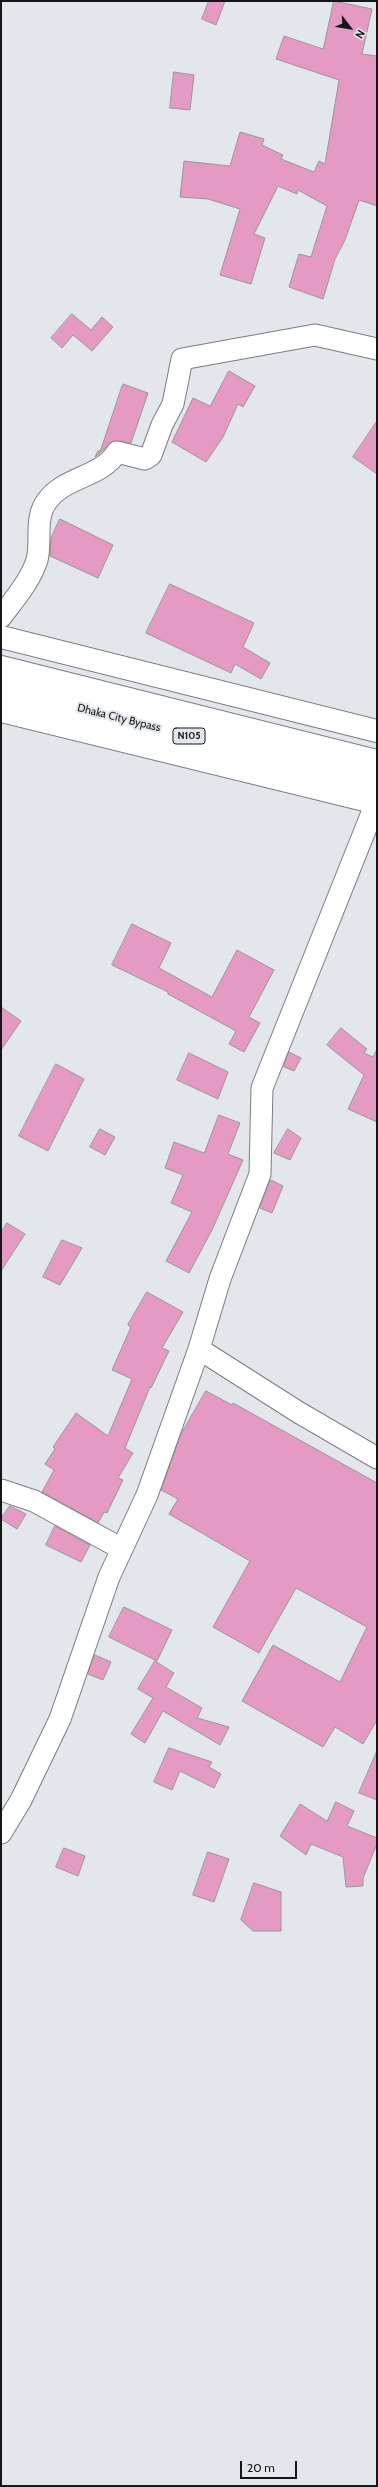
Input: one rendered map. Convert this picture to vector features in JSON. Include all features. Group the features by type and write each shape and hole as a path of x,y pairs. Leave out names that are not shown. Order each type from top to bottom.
{"main road":[{"path":"1,637 377,731"},
{"name":"Dhaka City Bypass","path":"1,667 377,761"},
{"name":"Dhaka City Bypass","path":"1,689 377,782"},
{"path":"1,711 377,803"}],"street":[{"path":"1,617 37,561 39,516 46,502 59,487 110,463 117,452 145,458 150,455 162,425 173,404 182,359 314,335 377,349"},
{"path":"1,1833 22,1800 60,1719 109,1577 147,1495 199,1349 220,1279 260,1174 262,1088 377,803"},
{"path":"199,1349 298,1412 377,1458"},
{"path":"1,1490 34,1501 122,1549"}],"building":[{"path":"209,1 225,1 216,25 202,19"},
{"path":"334,1 372,9 362,54 377,56 377,206 359,200 345,240 335,259 323,299 289,287 299,254 311,257 327,206 298,190 297,194 278,186 254,234 265,238 251,284 220,275 240,209 208,199 180,197 184,161 230,166 240,132 264,139 262,145 283,155 281,159 314,172 319,161 325,164 339,80 276,59 284,36 323,49"},
{"path":"174,72 194,75 190,110 170,108"},
{"path":"72,314 91,330 102,317 113,327 92,351 73,335 62,348 51,338"},
{"path":"229,371 255,386 243,407 238,404 223,437 206,462 172,442 193,398 210,406"},
{"path":"123,384 148,393 131,443 113,441 95,457 98,451 100,451"},
{"path":"377,421 377,474 353,457"},
{"path":"60,519 113,545 98,578 50,556 51,538"},
{"path":"170,584 254,623 243,647 270,663 261,679 235,664 231,673 146,633"},
{"path":"132,924 171,943 159,968 212,997 237,950 274,970 249,1017 260,1023 244,1052 229,1044 236,1031 168,994 168,992 112,965"},
{"path":"1,1007 21,1021 1,1050"},
{"path":"341,1028 367,1049 364,1053 373,1057 377,1049 377,1122 348,1109 364,1075 327,1045"},
{"path":"289,1052 301,1058 294,1071 284,1067"},
{"path":"189,1053 228,1072 218,1099 177,1080"},
{"path":"56,1064 84,1079 48,1151 19,1136"},
{"path":"219,1115 240,1123 228,1154 243,1160 212,1230 189,1273 166,1261 192,1212 171,1203 183,1175 165,1168 174,1142 204,1153"},
{"path":"100,1129 115,1137 105,1155 90,1147"},
{"path":"288,1129 301,1138 290,1160 274,1153"},
{"path":"271,1180 283,1186 272,1213 260,1208"},
{"path":"7,1223 25,1234 1,1271 1,1233"},
{"path":"62,1240 82,1248 60,1285 43,1277"},
{"path":"147,1292 183,1312 162,1348 169,1351 151,1388 150,1387 125,1448 133,1453 118,1478 123,1480 107,1513 104,1512 98,1523 42,1492 54,1470 45,1464 55,1449 53,1447 76,1413 108,1436 132,1379 112,1370 131,1327 128,1325"},
{"path":"206,1391 232,1405 233,1403 377,1483 377,1720 363,1744 335,1727 323,1747 242,1701 273,1645 340,1682 367,1627 296,1588 259,1653 213,1627 250,1561 169,1514 178,1499 161,1490 181,1434"},
{"path":"10,1506 26,1514 17,1529 1,1519"},
{"path":"55,1526 90,1545 81,1562 46,1545"},
{"path":"124,1607 172,1630 157,1661 109,1637"},
{"path":"95,1655 111,1662 103,1680 88,1674"},
{"path":"155,1661 174,1673 166,1687 202,1708 197,1718 229,1727 220,1745 163,1711 145,1743 131,1734 153,1698 138,1689"},
{"path":"169,1748 212,1762 209,1767 221,1774 214,1788 180,1771 172,1790 154,1782"},
{"path":"377,1751 377,1800 359,1793"},
{"path":"336,1802 354,1811 347,1826 377,1838 377,1844 363,1878 363,1886 346,1887 343,1857 311,1844 306,1855 280,1836 300,1804 327,1821"},
{"path":"64,1848 85,1856 78,1876 56,1867"},
{"path":"208,1852 229,1859 214,1902 193,1895"},
{"path":"254,1883 281,1892 281,1931 253,1931 241,1920"}]}
